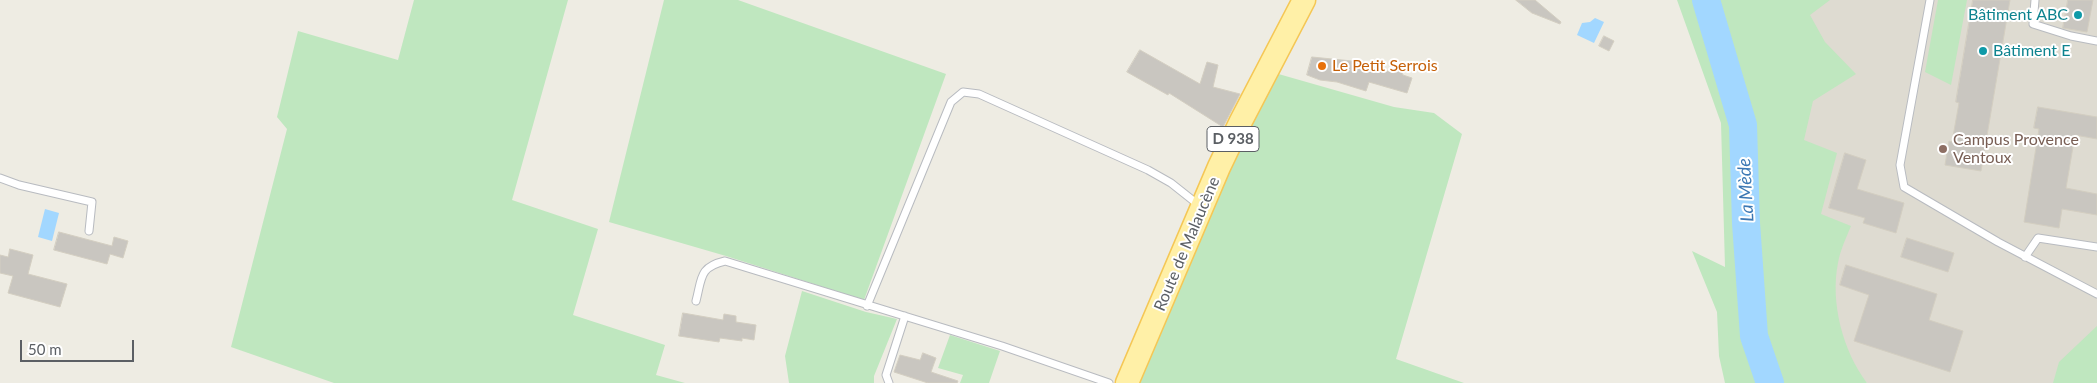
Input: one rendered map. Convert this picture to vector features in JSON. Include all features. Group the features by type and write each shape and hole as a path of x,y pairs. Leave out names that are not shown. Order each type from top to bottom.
{"main road":[{"name":"Route de Malaucène","path":"1128,383 1202,207 1241,121 1304,0"}],"lane":[{"path":"1930,0 1900,165 1904,188 2025,257 2097,294"},
{"path":"2035,0 2033,24 2072,36 2097,41"},
{"path":"867,306 951,102 963,92 979,94 1148,170 1202,207"},
{"path":"0,178 19,185 92,202 89,231"},
{"path":"2025,257 2038,238 2097,247"},
{"path":"696,301 704,272 710,264 724,261 1002,346 1109,383"},
{"path":"889,383 886,375 905,316"}],"shaded area":[{"name":"Campus Provence Ventoux","path":"1789,0 2097,0 2097,383 1867,383 1789,298"}],"green space":[{"path":"414,0 568,0 512,200 598,229 573,315 665,345 656,375 685,383 334,383 231,347 287,129 277,117 298,31 398,60"},
{"path":"664,0 738,0 946,74 864,300 726,256 609,222"},
{"path":"1677,0 1830,0 1810,15 1825,42 1856,74 1813,101 1804,140 1837,153 1821,214 1851,226 1838,263 1836,278 1837,310 1845,342 1867,383 1725,383 1719,356 1717,312 1692,251 1725,267 1721,123"},
{"path":"1938,0 1967,0 1951,85 1925,72"},
{"path":"1275,73 1394,107 1434,113 1462,134 1396,359 1464,383 1135,383 1236,146"},
{"path":"802,291 866,312 897,319 874,376 874,383 789,383 785,356"},
{"path":"2097,326 2097,383 2053,383 2059,362"},
{"path":"950,335 1000,351 989,383 960,383 963,375 938,368"}],"water":[{"path":"1595,18 1604,22 1594,43 1577,35 1582,23 1590,22"},
{"path":"45,209 59,213 52,241 38,237"}],"building":[{"path":"1516,0 1535,0 1561,22 1560,24 1532,13"},
{"name":"Bâtiment E","path":"1973,0 2010,0 1981,171 1945,165 1949,141 1952,142 1959,103 1956,102"},
{"name":"Bâtiment ABC","path":"2068,0 2093,0 2087,32 2063,28"},
{"path":"1604,36 1614,41 1609,51 1599,46"},
{"path":"1140,50 1200,84 1207,62 1218,65 1213,87 1240,94 1223,127 1169,93 1168,95 1127,72"},
{"path":"1312,57 1372,63 1371,66 1394,73 1399,67 1403,75 1412,78 1407,93 1369,82 1366,91 1307,75"},
{"path":"2038,107 2097,117 2097,139 2075,135 2066,188 2097,194 2097,215 2062,209 2059,228 2024,222 2039,129 2034,128"},
{"path":"1845,153 1866,160 1857,189 1904,203 1896,233 1863,223 1865,218 1829,208"},
{"path":"59,232 112,246 114,237 128,241 123,258 110,254 107,264 54,250"},
{"path":"1907,238 1954,253 1948,272 1901,257"},
{"path":"10,249 33,255 28,274 67,284 60,307 8,293 13,276 0,273 0,255 8,257"},
{"path":"1846,265 1937,294 1929,320 1963,331 1950,372 1854,341 1869,295 1840,285"},
{"path":"683,313 723,320 724,314 736,316 736,322 756,325 754,340 742,338 742,341 720,338 719,342 679,336"},
{"path":"923,353 936,358 931,372 958,381 957,383 928,383 894,372 900,355 920,360"}],"waterway":[{"name":"La Mède","path":"1706,0 1743,125 1746,223 1754,336 1770,383"}],"place":[{"name":"Bâtiment ABC","path":"2078,15"},
{"name":"Bâtiment E","path":"1983,51"},
{"name":"Le Petit Serrois","path":"1322,66"},
{"name":"Campus Provence Ventoux","path":"1943,149"}]}
